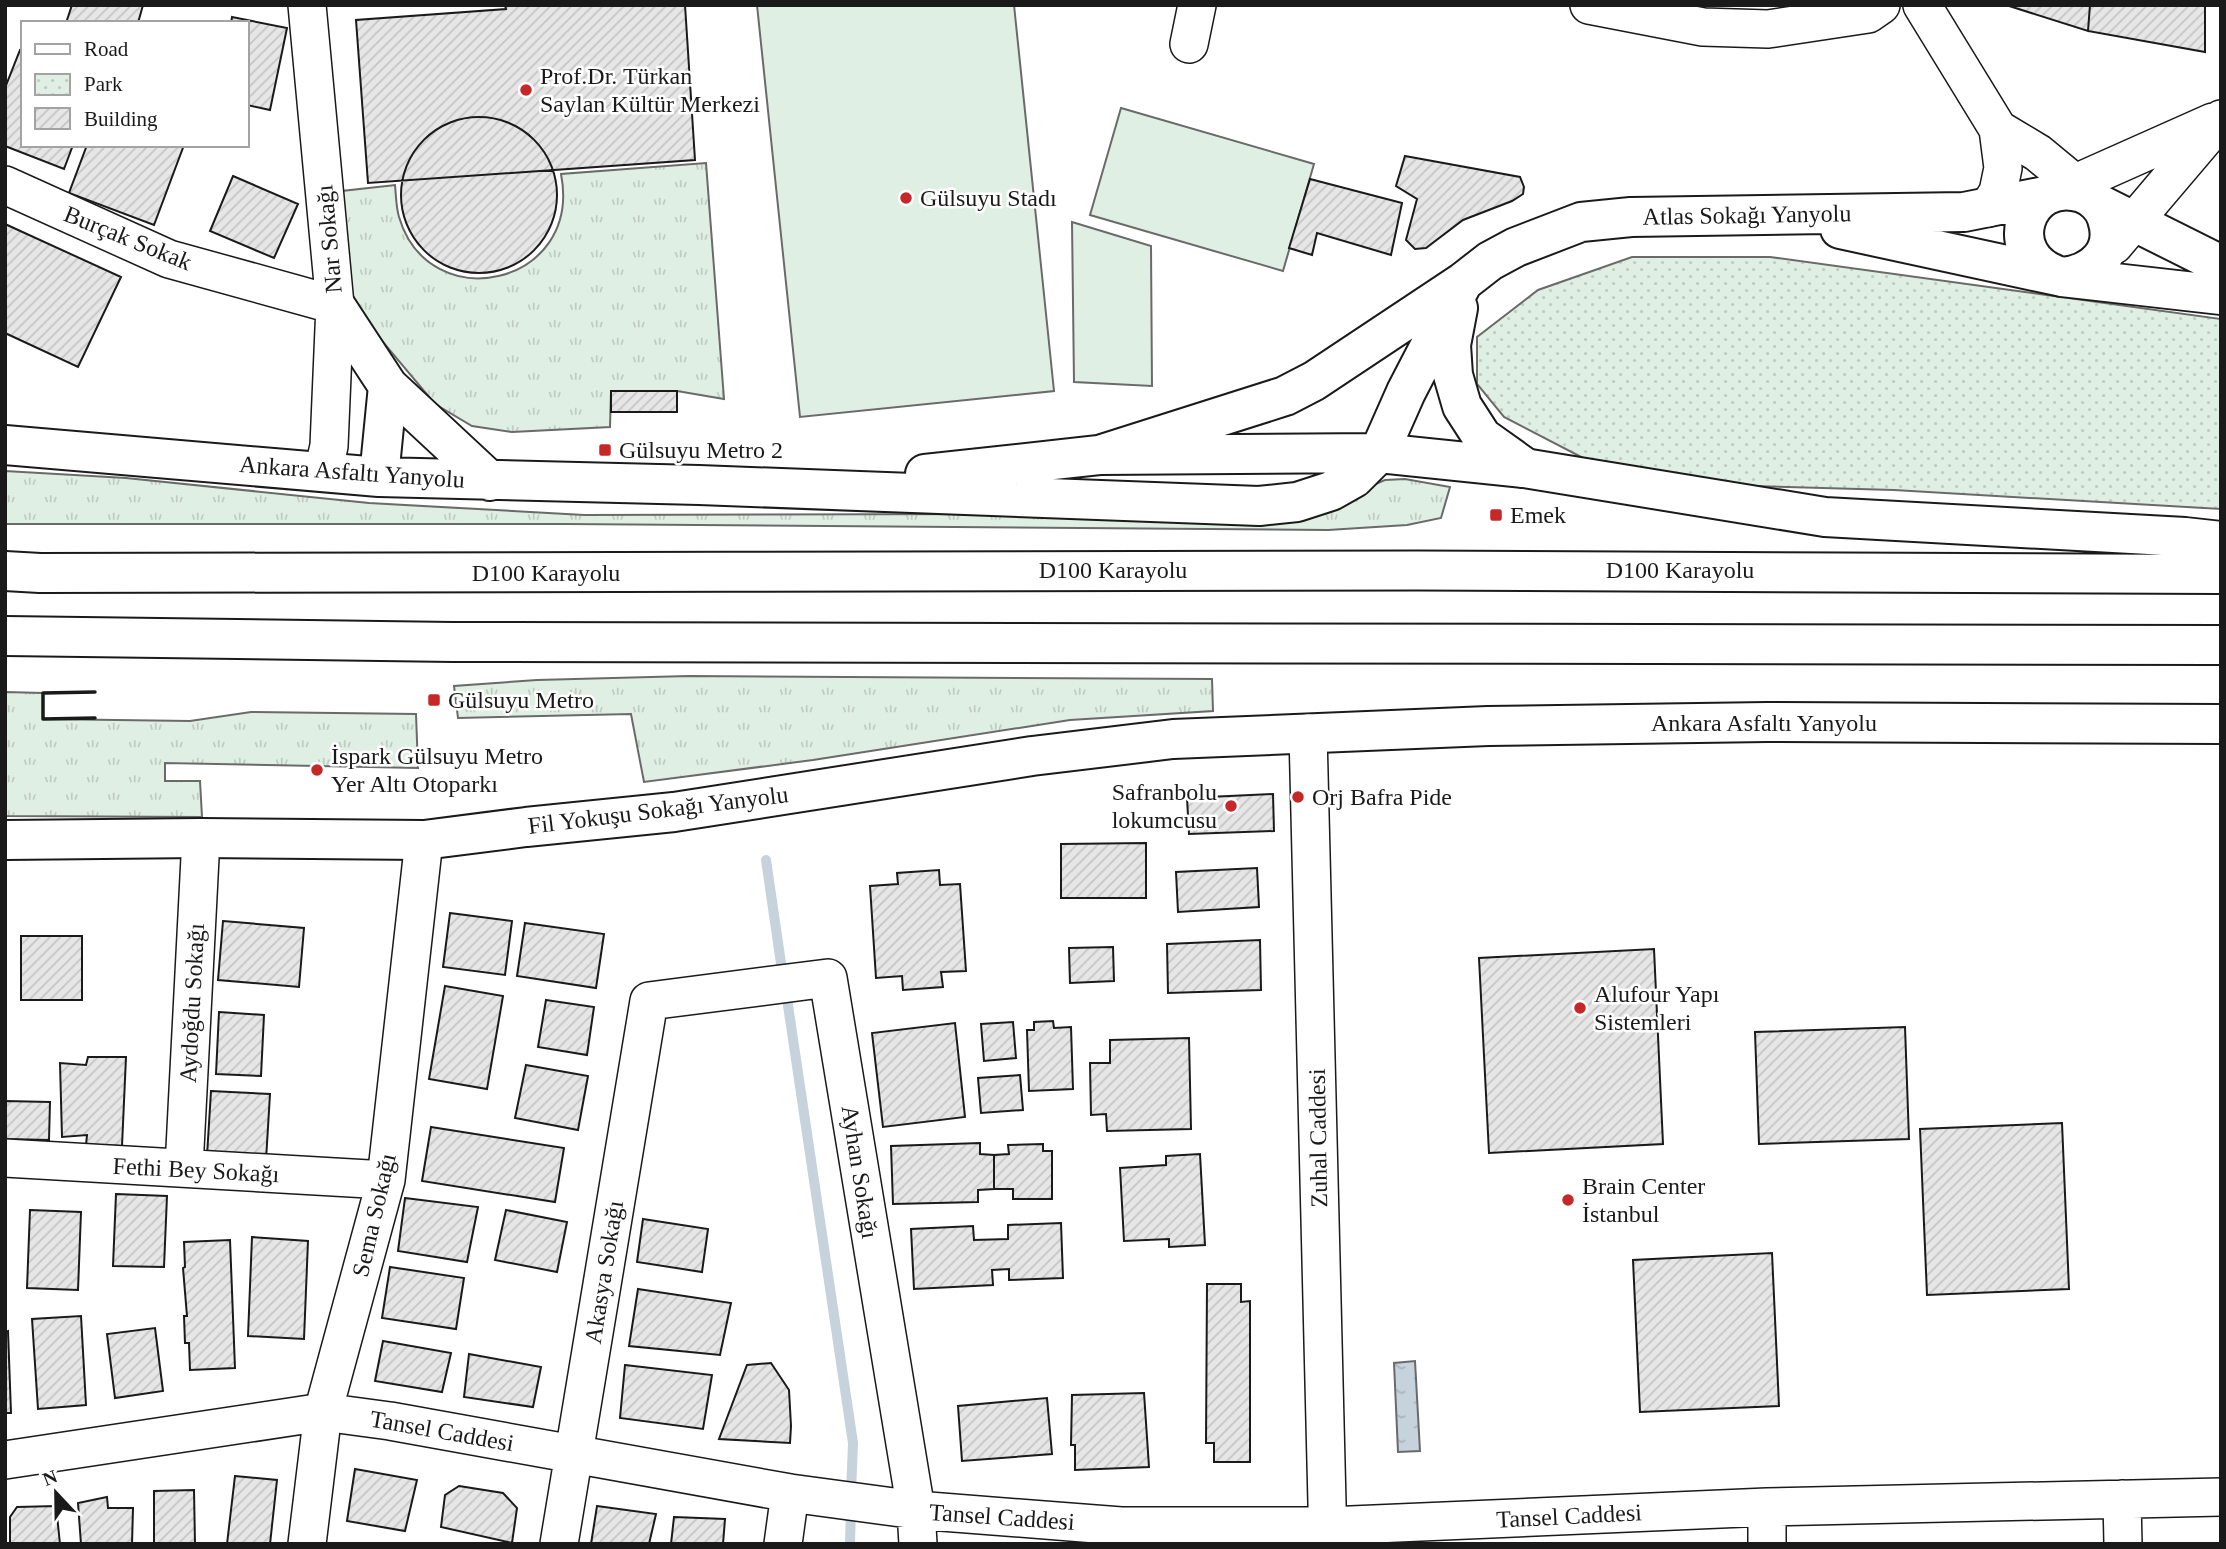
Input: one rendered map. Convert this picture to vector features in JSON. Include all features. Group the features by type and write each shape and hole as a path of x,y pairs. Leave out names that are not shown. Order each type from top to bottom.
{"main road":[{"path":"2069,194 2107,216 2109,246 2102,259 2084,272 2062,276 2049,273 2029,255 2024,243 2027,216 2035,205 2069,194 2134,222 2221,265"},
{"name":"Atlas Sokağı Yanyolu","path":"1099,455 1285,396 1314,381 1463,282 1490,261 1516,247 1581,222 1631,217 1964,212 2069,194"},
{"path":"1773,215 2062,276 2221,295"},
{"path":"699,485 1259,506 1297,502 1331,491 1354,478 1379,453 1406,392 1463,282"},
{"path":"1463,282 1451,345 1453,375 1462,406 1482,437 1524,468"},
{"path":"335,305 388,386 490,481"},
{"path":"379,477 388,386"},
{"name":"Ankara Asfaltı Yanyolu","path":"5,445 379,477 699,485"},
{"path":"699,485 917,475 1099,455 1379,453 1524,468 1825,517 2221,541"},
{"name":"D100 Karayolu","path":"17,571 1735,570 2221,574"},
{"path":"5,636 453,642 2221,645"},
{"path":"5,648 145,638"},
{"name":"Ankara Asfaltı Yanyolu","path":"1308,733 1488,726 1767,722 2221,724"},
{"name":"Fil Yokuşu Sokağı Yanyolu","path":"5,840 424,840 674,812 1045,755 1173,739 1308,733"}],"street":[{"name":"Nar Sokağı","path":"307,5 335,305 329,446 323,472"},
{"path":"1189,44 1197,5"},
{"path":"1589,5 1703,27 1768,29 1868,13 1881,5"},
{"path":"1922,5 1998,129 2003,168 1998,191 1988,208"},
{"path":"1998,129 2039,153 2069,194 2221,119"},
{"path":"2102,259 2221,119"},
{"name":"Burçak Sokak","path":"5,185 169,259 335,305"},
{"name":"Zuhal Caddesi","path":"1308,733 1328,1535"},
{"name":"Aydoğdu Sokağı","path":"184,1168 201,838"},
{"name":"Sema Sokağı","path":"307,1544 323,1412 386,1180 424,840"},
{"name":"Ayhan Sokağı","path":"649,1001 828,978 917,1527"},
{"name":"Akasya Sokağı","path":"559,1544 649,1001"},
{"name":"Fethi Bey Sokağı","path":"5,1158 386,1180"},
{"name":"Tansel Caddesi","path":"5,1460 323,1412 390,1421 790,1493 917,1527 1121,1526 1328,1535 1767,1507 2221,1497"},
{"path":"783,1544 790,1493"},
{"path":"2122,1499 2123,1544"},
{"path":"1767,1507 1767,1544"}],"green space":[{"name":"Gülsuyu Stadı","path":"757,5 1014,5 1054,391 800,417"},
{"path":"1121,108 1314,164 1283,271 1090,215"},
{"name":"Prof.Dr. Türkan Saylan Kültür Merkezi","path":"706,163 724,399 677,391 611,391 610,427 512,432 472,426 435,404 361,316 348,286 342,191 395,185 399,217 415,249 440,269 469,278 500,276 527,264 549,242 562,212 561,174"},
{"path":"1072,222 1151,246 1152,386 1074,382"},
{"path":"1632,257 1770,257 2221,319 2221,509 1894,490 1751,486 1585,459 1504,417 1477,384 1477,337 1538,290"},
{"path":"5,471 126,478 369,503 584,515 1000,514 1337,500 1385,480 1405,479 1450,487 1441,518 1407,525 1328,530 566,524 5,524"},
{"path":"689,676 1212,679 1213,711 1070,720 813,760 644,782 631,714 458,718 454,686 537,680"},
{"path":"5,692 43,693 43,719 190,721 251,712 416,714 418,768 165,763 165,781 200,781 202,817 5,816"}],"water":[{"path":"1415,1361 1420,1451 1398,1452 1394,1363"}],"building":[{"path":"72,5 143,5 139,21 67,21"},
{"name":"Prof.Dr. Türkan Saylan Kültür Merkezi","path":"505,5 685,5 695,160 368,183 356,20 506,9"},
{"path":"2006,5 2090,5 2088,31"},
{"path":"2090,5 2205,5 2205,52 2088,31"},
{"path":"232,17 287,28 270,110 248,105 248,21 231,21"},
{"path":"21,50 21,147 72,147 64,169 5,146 5,88"},
{"name":"Prof.Dr. Türkan Saylan Kültür Merkezi","path":"479,117 509,123 534,140 551,165 557,195 551,225 534,250 509,267 479,273 449,267 424,250 407,225 401,195 407,165 424,140 449,123"},
{"path":"86,147 183,147 154,225 69,193"},
{"path":"1405,156 1520,177 1524,187 1523,194 1463,220 1426,248 1415,249 1406,240 1417,199 1396,186"},
{"path":"233,176 298,204 274,258 210,231"},
{"path":"1310,179 1402,203 1391,255 1317,233 1312,255 1289,248"},
{"path":"5,224 121,277 78,367 5,333"},
{"path":"611,391 677,391 677,412 611,412"},
{"path":"1273,794 1274,831 1189,834 1187,798"},
{"path":"1146,843 1146,898 1061,898 1061,844"},
{"path":"1257,868 1259,907 1178,912 1176,872"},
{"path":"939,870 940,885 960,884 966,971 941,972 943,987 903,990 902,976 876,978 870,886 898,884 897,873"},
{"path":"450,913 512,921 505,975 443,967"},
{"path":"223,921 304,928 299,987 218,980"},
{"path":"525,923 604,934 596,988 517,976"},
{"path":"21,936 82,936 82,1000 21,1000"},
{"path":"1260,940 1261,990 1168,993 1167,944"},
{"path":"1113,947 1114,981 1070,983 1069,948"},
{"path":"1654,949 1663,1144 1489,1153 1479,958"},
{"path":"445,986 503,996 487,1089 429,1079"},
{"path":"546,1000 594,1007 587,1055 538,1047"},
{"path":"219,1012 264,1015 261,1076 216,1074"},
{"path":"1053,1021 1054,1028 1071,1027 1073,1089 1029,1091 1027,1030 1034,1030 1034,1022"},
{"path":"1013,1022 1016,1058 984,1061 981,1024"},
{"path":"955,1023 965,1117 883,1127 872,1033"},
{"path":"1905,1027 1909,1139 1759,1144 1755,1032"},
{"path":"1189,1038 1191,1129 1107,1131 1106,1114 1091,1115 1090,1063 1110,1063 1110,1040"},
{"path":"88,1057 126,1057 122,1146 86,1145 87,1135 62,1137 60,1063 86,1065"},
{"path":"526,1065 588,1076 578,1130 515,1118"},
{"path":"1020,1075 1023,1110 981,1113 978,1078"},
{"path":"211,1091 270,1094 266,1160 207,1156"},
{"path":"5,1101 50,1102 49,1140 5,1139"},
{"path":"2062,1123 2069,1289 1927,1295 1920,1129"},
{"path":"431,1127 564,1148 555,1202 422,1181"},
{"path":"980,1143 980,1154 994,1155 994,1189 978,1190 978,1202 893,1204 891,1146"},
{"path":"1043,1144 1043,1151 1052,1151 1052,1199 1013,1199 1013,1189 994,1189 994,1155 1009,1154 1008,1145"},
{"path":"1200,1154 1205,1245 1169,1247 1169,1239 1124,1241 1120,1168 1166,1165 1166,1156"},
{"path":"116,1194 167,1196 164,1267 113,1266"},
{"path":"405,1198 478,1207 467,1262 398,1251"},
{"path":"30,1210 81,1212 78,1290 27,1288"},
{"path":"506,1210 567,1222 557,1272 495,1260"},
{"path":"643,1219 708,1229 702,1272 637,1262"},
{"path":"1061,1223 1063,1278 1009,1280 1009,1269 992,1270 993,1285 914,1289 911,1229 973,1226 974,1240 1008,1239 1008,1225"},
{"path":"252,1237 308,1241 304,1339 248,1336"},
{"path":"230,1240 235,1368 190,1370 189,1343 185,1343 184,1316 187,1316 184,1242"},
{"path":"1772,1253 1779,1406 1640,1412 1633,1260"},
{"path":"390,1267 464,1278 456,1329 382,1318"},
{"path":"1207,1284 1241,1284 1241,1302 1250,1301 1250,1462 1214,1462 1214,1443 1206,1443"},
{"path":"638,1289 731,1303 720,1355 629,1346"},
{"path":"81,1316 86,1405 38,1409 32,1319"},
{"path":"155,1328 163,1391 115,1398 107,1334"},
{"path":"8,1331 11,1413 5,1413 5,1332"},
{"path":"383,1341 451,1353 442,1392 375,1381"},
{"path":"469,1354 541,1367 533,1407 464,1397"},
{"path":"771,1363 789,1390 790,1443 719,1439 747,1365"},
{"path":"625,1365 712,1375 703,1429 620,1418"},
{"path":"1144,1393 1149,1467 1075,1470 1075,1445 1071,1445 1072,1395"},
{"path":"1047,1398 1052,1454 962,1461 958,1406"},
{"path":"355,1469 417,1480 405,1531 347,1521"},
{"path":"235,1476 277,1480 270,1544 227,1544"},
{"path":"459,1486 503,1493 517,1508 512,1543 441,1527 445,1495"},
{"path":"194,1490 195,1544 154,1544 154,1491"},
{"path":"107,1497 108,1508 133,1508 132,1544 81,1544 78,1503"},
{"path":"56,1506 60,1544 10,1544 10,1517 17,1507"},
{"path":"597,1506 656,1514 649,1544 591,1544"},
{"path":"674,1517 725,1519 723,1544 671,1544"}],"waterway":[{"path":"766,860 783,977"},
{"path":"786,992 853,1443 851,1493"},
{"path":"850,1544 851,1508"}],"wall":[{"path":"95,692 43,693 43,719 95,718"}],"place":[{"name":"Prof.Dr. Türkan Saylan Kültür Merkezi","path":"526,90"},
{"name":"Gülsuyu Stadı","path":"906,198"},
{"name":"Gülsuyu Metro 2","path":"605,450"},
{"name":"Emek","path":"1496,515"},
{"name":"Gülsuyu Metro","path":"434,700"},
{"name":"İspark Gülsuyu Metro Yer Altı Otoparkı","path":"317,770"},
{"name":"Orj Bafra Pide","path":"1298,797"},
{"name":"Safranbolu lokumcusu","path":"1231,806"},
{"name":"Alufour Yapı Sistemleri","path":"1580,1008"},
{"name":"Brain Center İstanbul","path":"1568,1200"}]}
